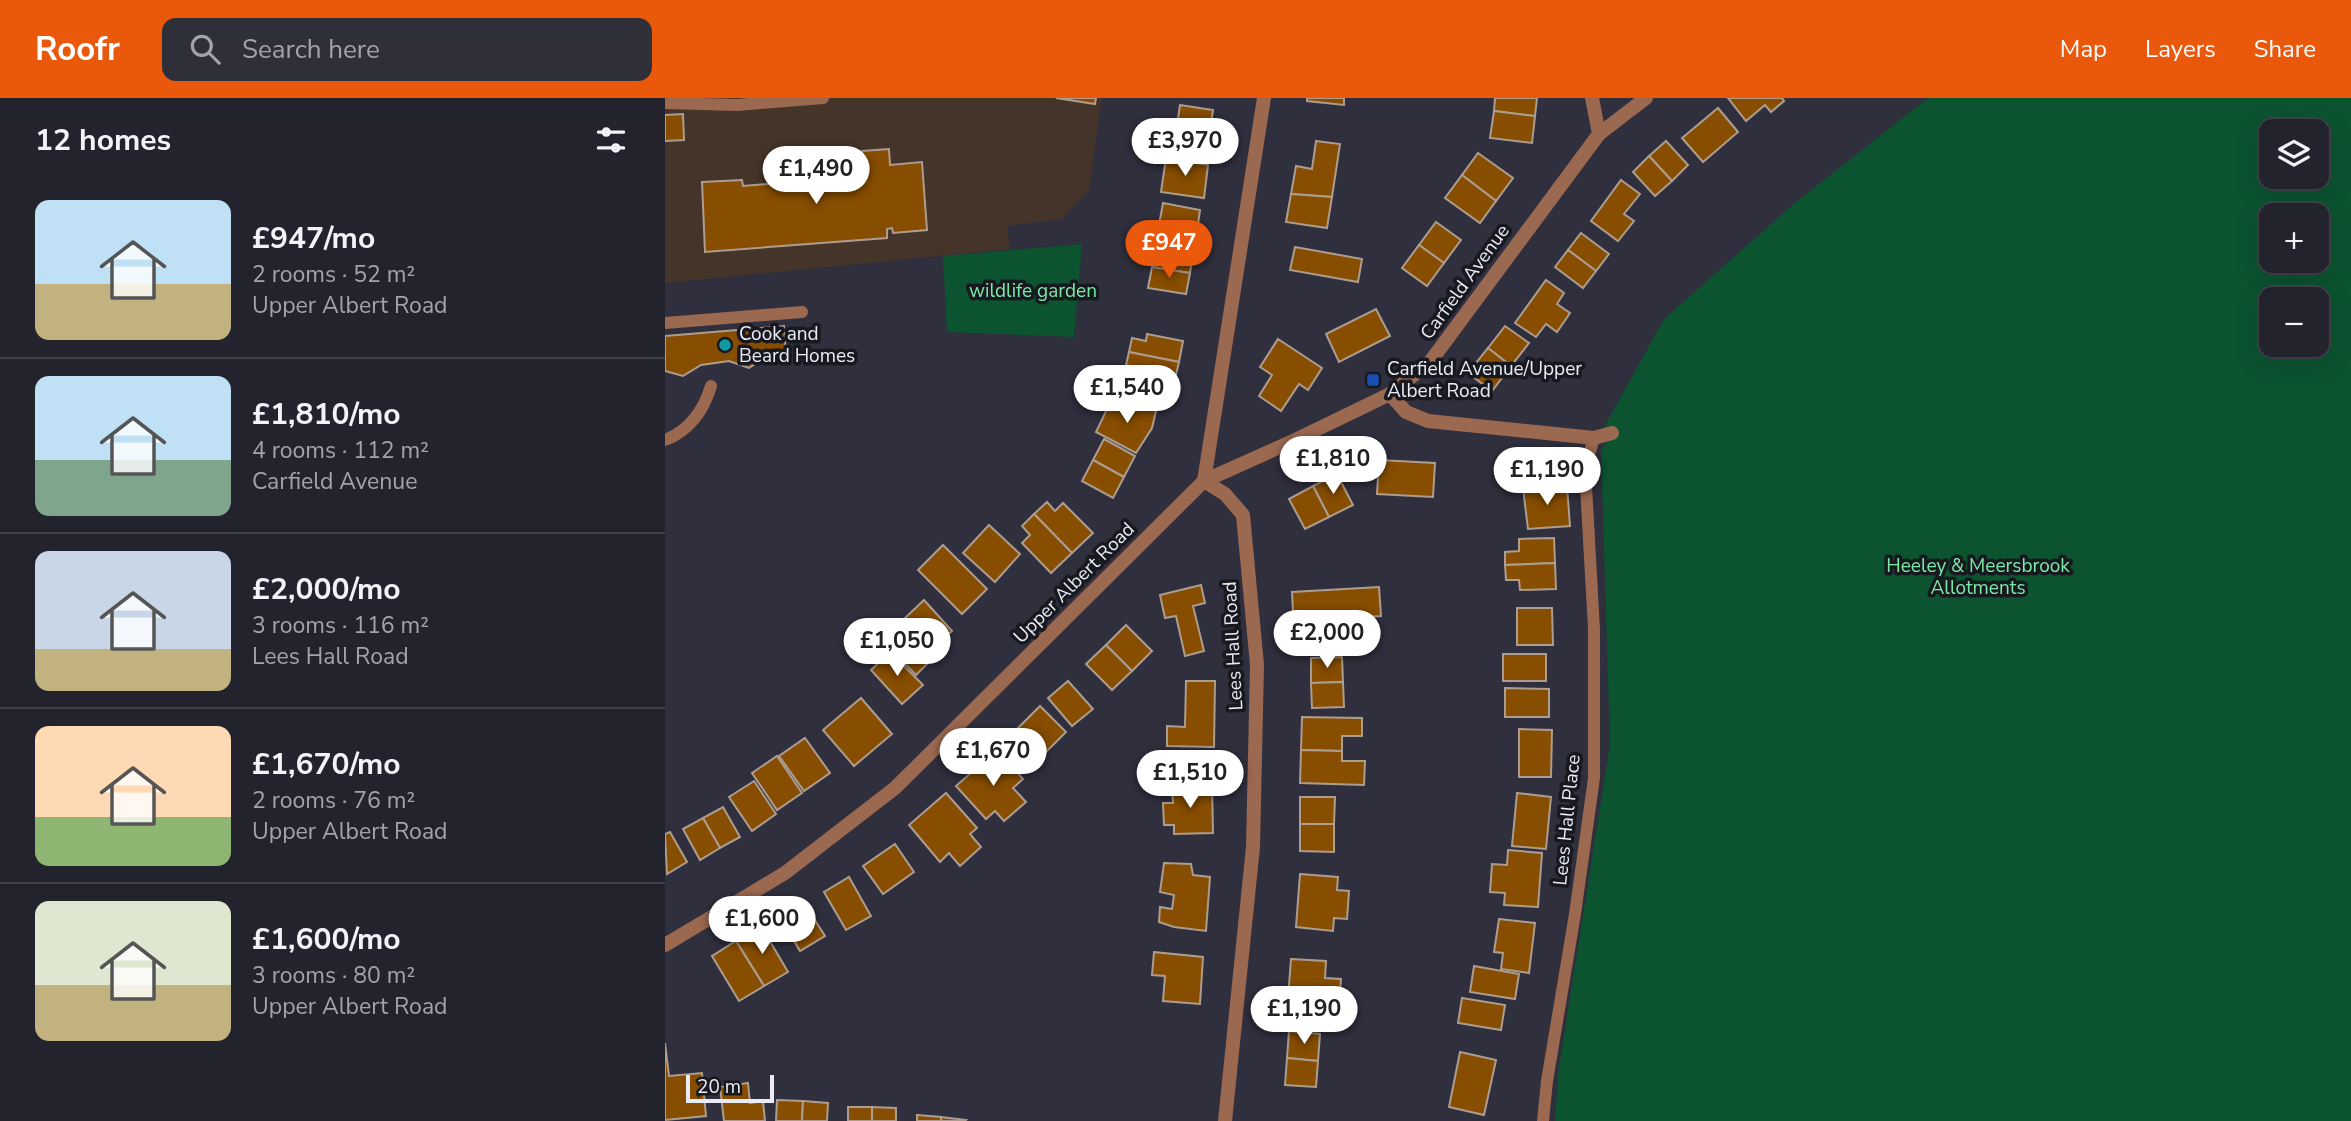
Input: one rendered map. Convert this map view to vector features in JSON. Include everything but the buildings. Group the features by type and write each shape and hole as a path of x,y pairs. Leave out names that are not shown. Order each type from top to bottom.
{"street":[{"path":"1204,481 1264,98"},
{"path":"1592,98 1599,134"},
{"name":"Carfield Avenue","path":"1204,481 1390,394 1430,362 1599,134 1646,98"},
{"path":"1390,394 1406,412 1428,421 1594,438 1612,433"},
{"name":"Upper Albert Road","path":"665,945 785,873 895,788 1204,481"},
{"name":"Lees Hall Road","path":"1204,481 1225,494 1243,515 1257,665 1253,847 1225,1121"}],"lane":[{"path":"665,103 737,105 823,98"},
{"path":"665,323 802,312"},
{"path":"665,440 691,423 706,403 711,386"},
{"name":"Lees Hall Place","path":"1543,1121 1594,778 1594,629 1585,468 1594,438"}],"shaded area":[{"path":"665,98 1102,98 1089,190 1062,219 1007,226 1010,249 665,283"}],"green space":[{"name":"Heeley & Meersbrook Allotments","path":"1928,98 2351,98 2351,1121 1555,1121 1558,1074 1610,744 1601,450 1612,433 1603,429 1664,319 1796,202"},
{"name":"wildlife garden","path":"1082,244 1074,337 947,332 943,256"}],"place":[{"name":"Cook and Beard Homes","path":"725,345"},
{"name":"Carfield Avenue/Upper Albert Road","path":"1373,380"}]}
